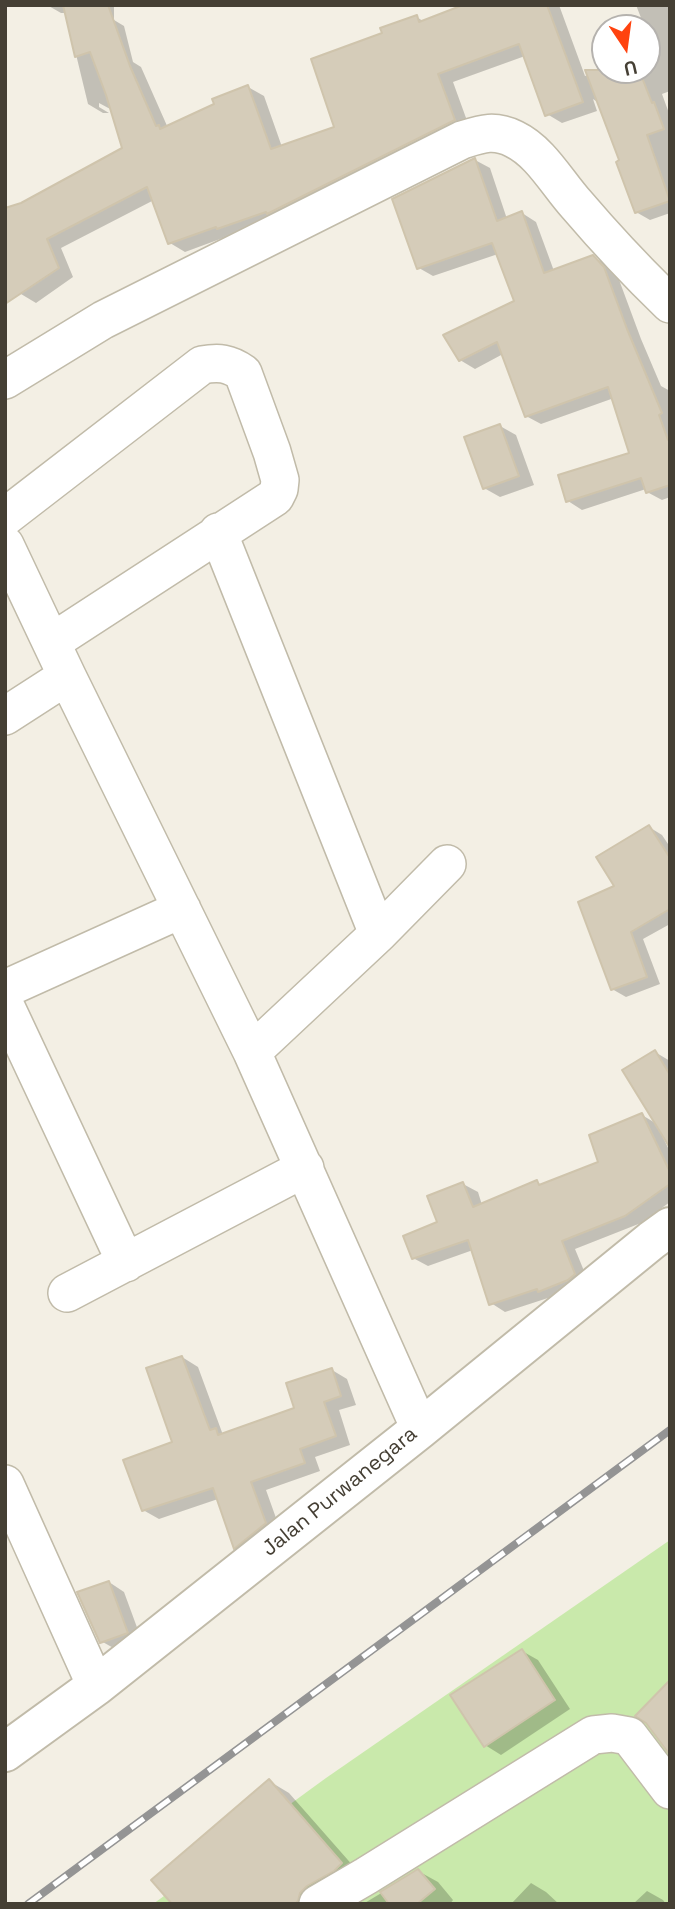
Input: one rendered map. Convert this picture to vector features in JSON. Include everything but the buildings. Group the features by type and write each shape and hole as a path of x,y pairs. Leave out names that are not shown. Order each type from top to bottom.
{"street":[{"path":"5,380 103,320 462,140 488,132 512,137 531,149 576,205 631,266 670,303"},
{"path":"5,517 202,365 232,365 243,373 280,480 275,497 52,642"},
{"path":"218,532 378,934"},
{"path":"5,545 66,676 252,1052 420,1429"},
{"path":"5,716 66,676"},
{"path":"252,1052 378,934 447,864"},
{"path":"5,989 182,909"},
{"path":"5,1005 127,1263"},
{"path":"67,1293 305,1168"},
{"name":"Jalan Purwanegara","path":"5,1752 96,1686 670,1227"},
{"path":"5,1484 96,1686"},
{"path":"318,1904 593,1735 612,1733 629,1736 670,1790"}],"green space":[{"path":"670,1540 670,1904 153,1904 326,1778"}],"railway":[{"path":"28,1904 670,1430"}]}
